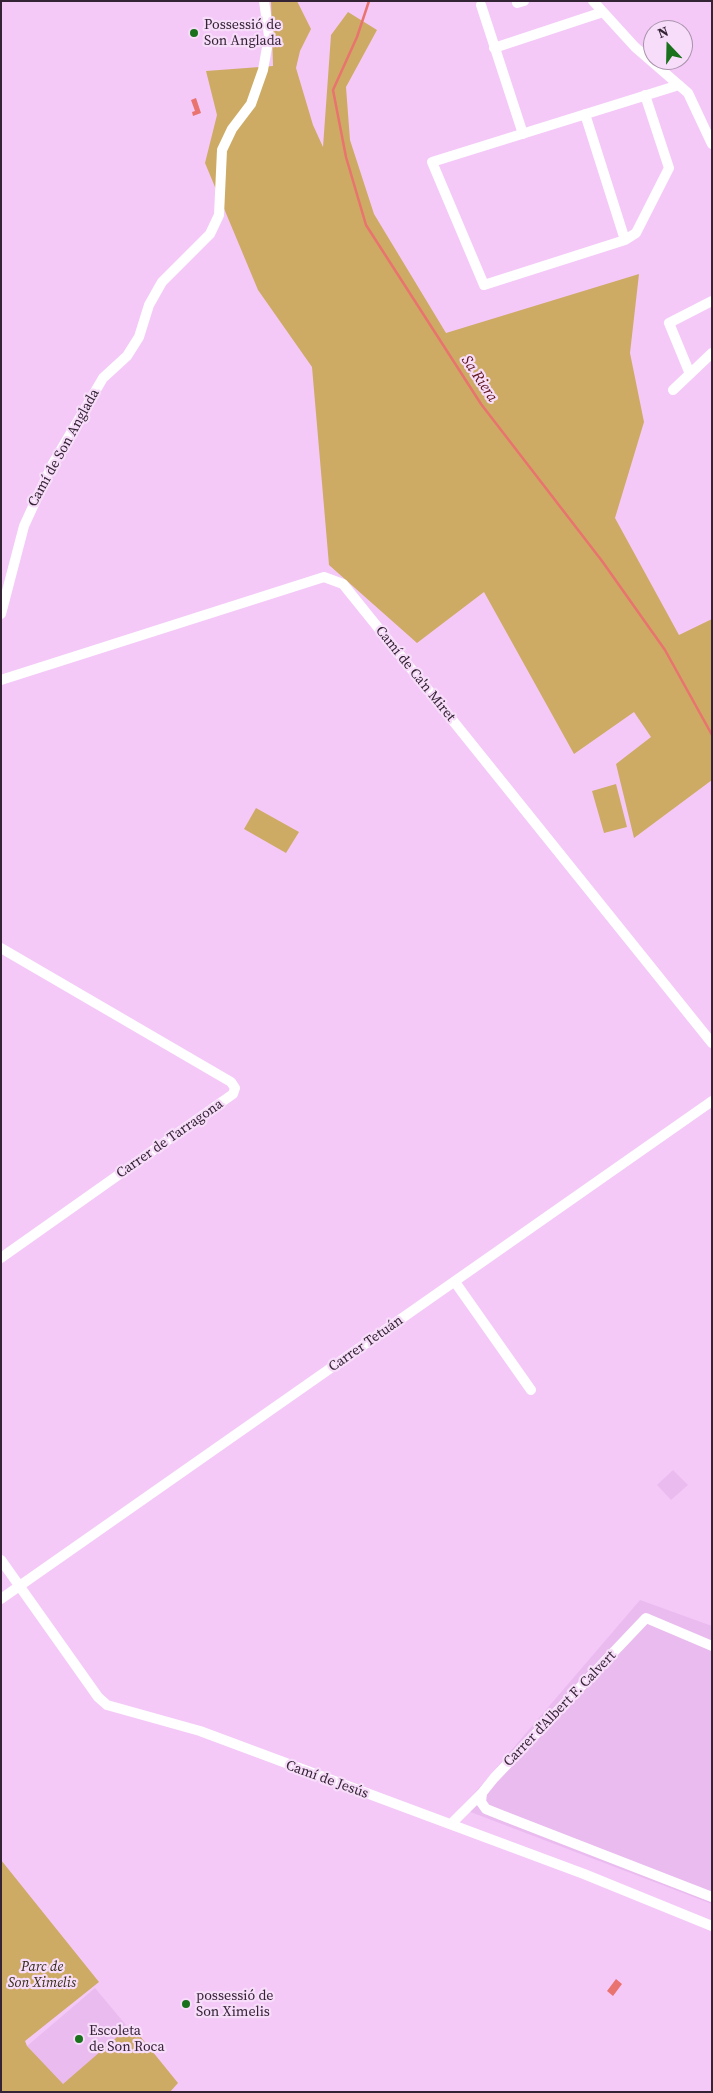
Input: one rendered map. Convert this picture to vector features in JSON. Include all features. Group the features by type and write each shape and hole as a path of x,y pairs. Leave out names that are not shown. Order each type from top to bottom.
{"street":[{"name":"Camí de Son Anglada","path":"1,614 24,526 56,457 103,378 127,356 139,337 149,305 162,282 210,234 219,215 222,150 232,129 251,104 262,70 269,36 264,1"},
{"path":"592,1 646,57 688,94 712,144"},
{"path":"481,5 523,134"},
{"path":"494,48 603,12"},
{"path":"645,96 669,168 636,233 625,240 484,285 432,162 679,85"},
{"path":"585,114 625,240"},
{"path":"690,374 669,323 712,301"},
{"path":"673,390 712,353"},
{"name":"Camí de Ca'n Miret","path":"1,680 324,578 342,584 712,1043"},
{"name":"Carrer de Tarragona","path":"1,948 231,1082 234,1088 233,1094 1,1258"},
{"name":"Carrer Tetuán","path":"1,1599 712,1101"},
{"path":"455,1282 531,1390"},
{"name":"Camí de Jesús","path":"1,1560 98,1697 107,1705 200,1731 584,1874 712,1926"},
{"name":"Carrer d'Albert F. Calvert","path":"451,1824 481,1798 646,1618 712,1646"},
{"path":"481,1798 486,1809 712,1897"}],"shaded area":[{"path":"196,98 201,113 193,116 192,112 195,111 191,100"},
{"path":"673,1470 688,1485 671,1500 657,1485"},
{"path":"640,1600 712,1626 712,1904 460,1808"},
{"path":"616,1979 622,1984 613,1996 607,1991"},
{"name":"Escoleta de Son Roca","path":"95,1988 131,2031 63,2089 27,2046"}],"green space":[{"path":"271,1 297,1 311,29 300,51 296,68 313,125 323,147 331,35 348,12 377,30 346,87 350,140 374,214 446,333 639,274 630,353 644,422 615,518 679,635 712,619 712,780 634,838 616,764 651,737 634,712 574,754 484,592 417,643 329,565 312,367 258,290 205,163 217,115 206,71 273,66"},
{"path":"616,784 627,827 604,833 592,791"},
{"path":"256,808 299,832 286,853 244,829"},
{"name":"Parc de Son Ximelis","path":"1,1860 99,1982 25,2041 27,2046 63,2084 131,2025 178,2083 170,2092 1,2092"}],"waterway":[{"name":"Sa Riera","path":"369,1 357,37 333,90 346,157 366,225 481,404 602,561 665,650 712,735"}],"place":[{"name":"Possessió de Son Anglada","path":"194,33"},
{"name":"possessió de Son Ximelis","path":"186,2004"},
{"name":"Escoleta de Son Roca","path":"79,2039"}]}
